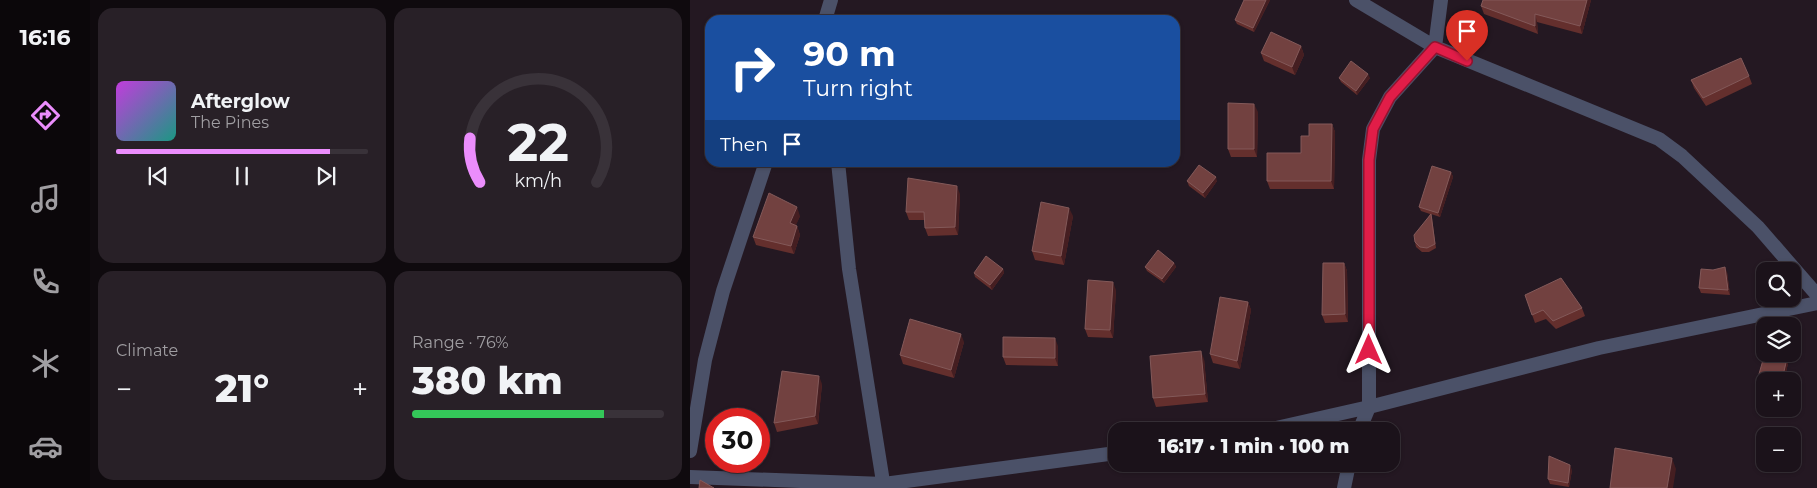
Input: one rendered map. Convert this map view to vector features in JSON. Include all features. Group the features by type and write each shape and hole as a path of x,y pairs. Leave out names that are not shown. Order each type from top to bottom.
{"street":[{"path":"826,15 831,0"},
{"path":"1356,0 1435,47 1659,139 1682,156 1758,227 1817,295"},
{"path":"1363,422 1369,407 1369,160 1373,129 1390,97 1435,47 1441,0"},
{"path":"690,451 707,351 723,291 764,167"},
{"path":"838,167 848,269 884,486"},
{"path":"1303,422 1369,407 1599,348 1817,303"},
{"path":"690,477 884,486 1108,454"},
{"path":"1344,488 1347,472"}],"building":[{"path":"1244,0 1266,0 1253,28 1235,20"},
{"path":"1483,0 1587,0 1580,26 1535,14 1535,26 1481,6"},
{"path":"1271,32 1301,46 1292,67 1261,53"},
{"path":"1741,58 1749,76 1703,98 1691,80"},
{"path":"1351,61 1368,74 1356,91 1339,78"},
{"path":"1228,103 1254,104 1254,149 1228,149"},
{"path":"1309,124 1332,124 1331,181 1267,181 1267,153 1301,153 1301,136 1309,136"},
{"path":"1199,165 1216,177 1203,193 1187,181"},
{"path":"1432,166 1451,172 1438,213 1419,207"},
{"path":"908,178 957,186 955,227 925,228 924,212 906,212"},
{"path":"769,193 797,207 790,223 797,226 791,246 753,237"},
{"path":"1041,202 1069,208 1061,256 1032,251"},
{"path":"1431,214 1435,244 1427,248 1420,247 1415,242 1414,235"},
{"path":"1158,250 1174,263 1162,279 1145,267"},
{"path":"986,256 1003,269 990,285 974,273"},
{"path":"1323,263 1344,263 1345,314 1322,315"},
{"path":"1725,267 1728,290 1699,288 1701,269 1713,270"},
{"path":"1561,278 1582,308 1553,321 1543,310 1532,315 1525,295"},
{"path":"1088,280 1113,282 1110,330 1085,329"},
{"path":"1220,297 1248,302 1237,361 1210,354"},
{"path":"910,319 961,334 951,370 900,355"},
{"path":"1003,337 1055,338 1055,358 1003,357"},
{"path":"1201,351 1205,394 1153,398 1150,356"},
{"path":"1762,362 1786,362 1784,372 1760,372"},
{"path":"782,371 819,376 815,416 774,423"},
{"path":"1615,448 1672,458 1667,488 1610,488"},
{"path":"1549,456 1570,465 1568,483 1548,479"},
{"path":"700,480 714,488 699,488"}],"route":[{"path":"1369,350 1369,160 1373,129 1390,97 1435,47 1467,61"}]}
